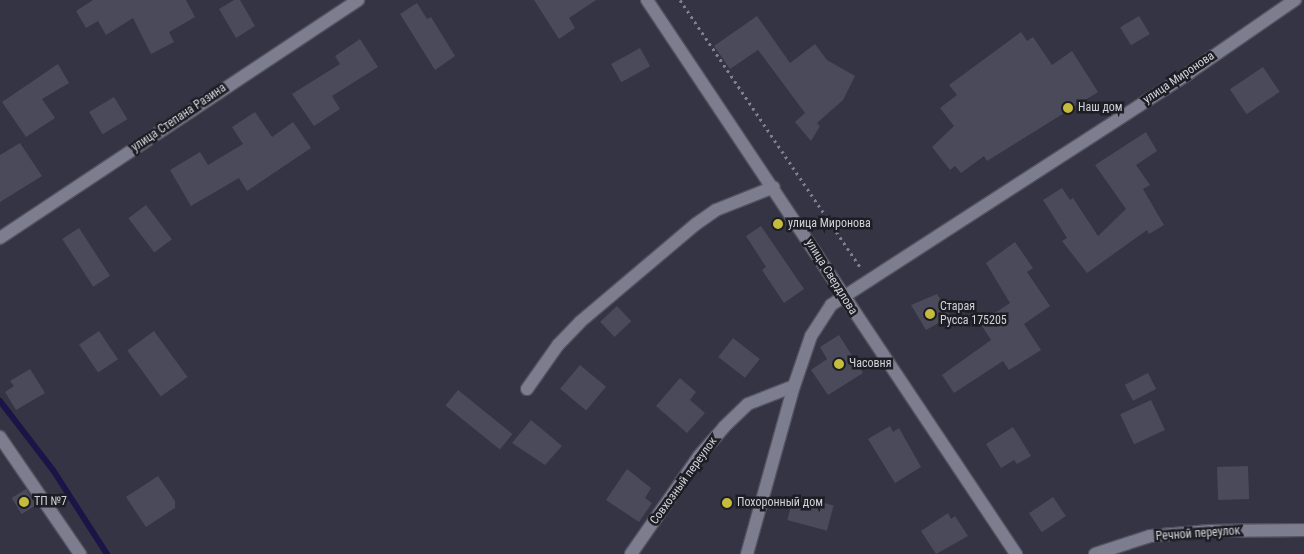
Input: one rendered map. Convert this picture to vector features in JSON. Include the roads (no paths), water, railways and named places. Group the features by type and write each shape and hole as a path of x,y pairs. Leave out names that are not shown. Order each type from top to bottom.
{"street":[{"name":"улица Степана Разина","path":"0,238 358,0"},
{"name":"улица Свердлова","path":"647,0 774,187 844,297 1016,554"},
{"name":"улица Миронова","path":"747,554 794,386 811,336 831,305 1189,72 1295,0"},
{"path":"527,389 558,345 580,322 696,224 716,210 774,187"},
{"name":"Совхозный переулок","path":"631,554 700,456 724,427 748,404 794,386"},
{"path":"0,437 80,554"},
{"name":"Речной переулок","path":"1095,554 1150,536 1210,531 1304,530"}],"waterway":[{"path":"0,401 53,470 107,554"}],"place":[{"name":"Наш дом","path":"1068,108"},
{"name":"улица Миронова","path":"778,224"},
{"name":"Старая Русса 175205","path":"930,314"},
{"name":"Часовня","path":"839,364"},
{"name":"ТП №7","path":"24,502"},
{"name":"Похоронный дом","path":"727,503"}]}
